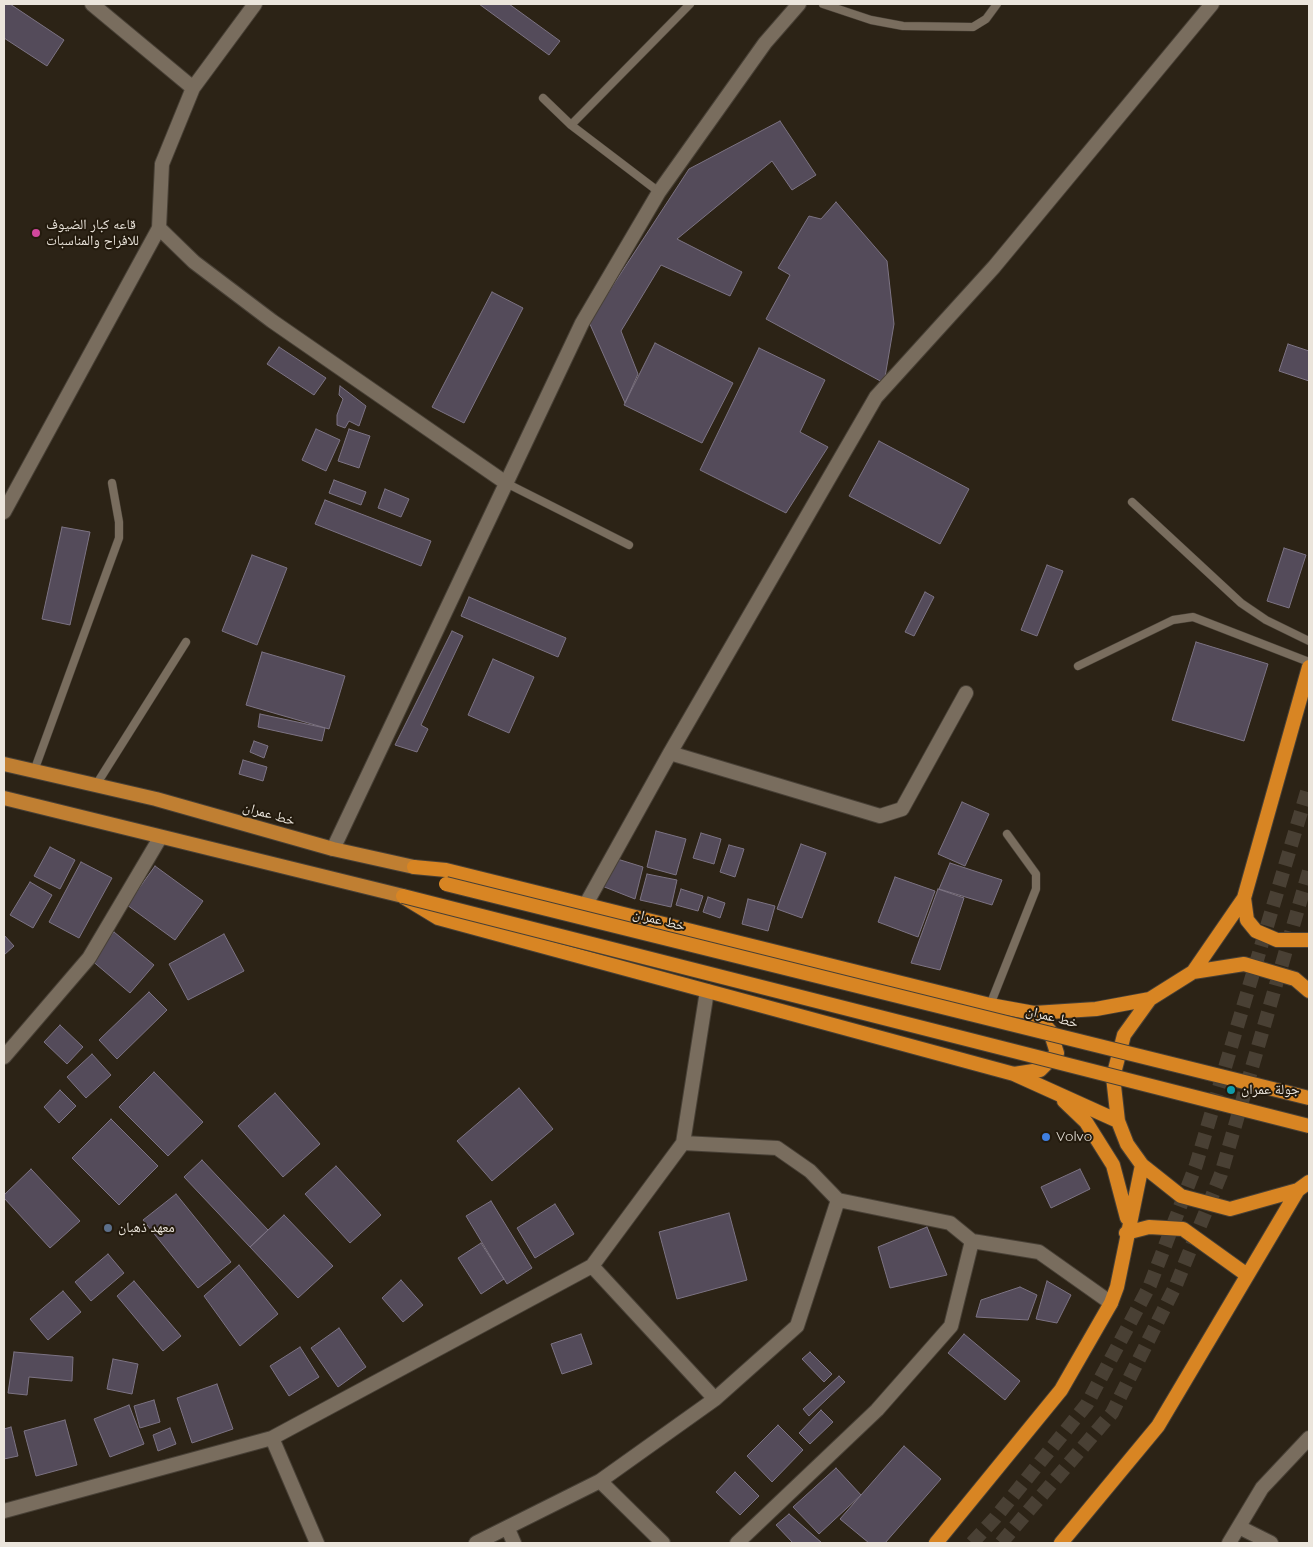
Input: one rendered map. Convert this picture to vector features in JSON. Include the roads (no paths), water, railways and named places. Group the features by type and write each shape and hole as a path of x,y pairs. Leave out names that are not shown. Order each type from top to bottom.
{"highway":[{"path":"1193,972 1244,898 1309,667"},
{"path":"414,867 446,870 990,1005 1034,1013 1096,1009 1150,999 1193,972 1244,964 1295,979 1309,991"},
{"name":"خط عمران","path":"414,867 446,884 1309,1098"},
{"path":"403,896 438,918 1014,1074 1118,1121"},
{"path":"403,896 1309,1126"},
{"path":"1244,898 1247,920 1256,931 1277,940 1309,940"},
{"path":"1150,999 1124,1035 1114,1077 1118,1121 1127,1144 1142,1165 1181,1196 1230,1208 1304,1186"},
{"path":"1014,1074 1040,1070 1057,1053 1050,1030 1034,1013"},
{"path":"1056,1093 1086,1122 1114,1166 1124,1199 1127,1229"},
{"path":"936,1543 1061,1390 1111,1303 1117,1288 1127,1229 1142,1165"},
{"path":"1061,1543 1158,1426 1247,1275 1304,1186"},
{"path":"1127,1229 1150,1227 1183,1229 1247,1275"}],"main road":[{"name":"خط عمران","path":"4,764 156,799 333,849 414,867"},
{"path":"4,798 160,838 403,896"}],"street":[{"path":"92,4 193,88"},
{"path":"4,512 159,228 162,164 193,88 255,4"},
{"path":"333,849 582,323 660,192 765,43 800,4"},
{"path":"586,904 670,753 876,397 994,267 1212,4"},
{"path":"159,228 194,262 272,320 506,483"},
{"path":"670,753 880,816 902,809 966,693"},
{"path":"4,1057 89,958 160,838"},
{"path":"4,1511 272,1438 592,1266 682,1143 707,991"},
{"path":"682,1143 777,1148 810,1171 838,1200 950,1223 972,1241 1039,1252 1111,1303"},
{"path":"476,1543 508,1529 600,1481 715,1399 797,1326 838,1200"},
{"path":"737,1543 877,1410 951,1326 972,1241"},
{"path":"592,1266 715,1399"},
{"path":"272,1438 317,1543"},
{"path":"1229,1543 1262,1488 1309,1438"},
{"path":"600,1481 663,1543"},
{"path":"1239,1527 1271,1543"},
{"path":"508,1529 514,1543"}],"lane":[{"path":"571,125 690,4"},
{"path":"823,4 870,20 903,26 973,27 986,19 997,4"},
{"path":"544,98 571,125 660,192"},
{"path":"34,771 119,538 119,522 112,483"},
{"path":"506,483 629,545"},
{"path":"1132,502 1240,603 1266,620 1309,641"},
{"path":"1078,666 1173,620 1193,617 1309,662"},
{"path":"96,785 186,642"},
{"path":"990,1005 1036,889 1036,874 1007,834"}],"tunnel":[{"path":"972,1543 995,1518 1087,1404 1150,1285 1196,1165 1309,785"},
{"path":"1001,1543 1112,1413 1176,1285 1221,1174 1309,871"}],"place":[{"name":"قاعه كبار الضيوف للافراح والمناسبات","path":"36,233"},
{"name":"جولة عمران","path":"1231,1090"},
{"name":"Volvo","path":"1046,1137"},
{"name":"معهد ذهبان","path":"108,1228"}]}
